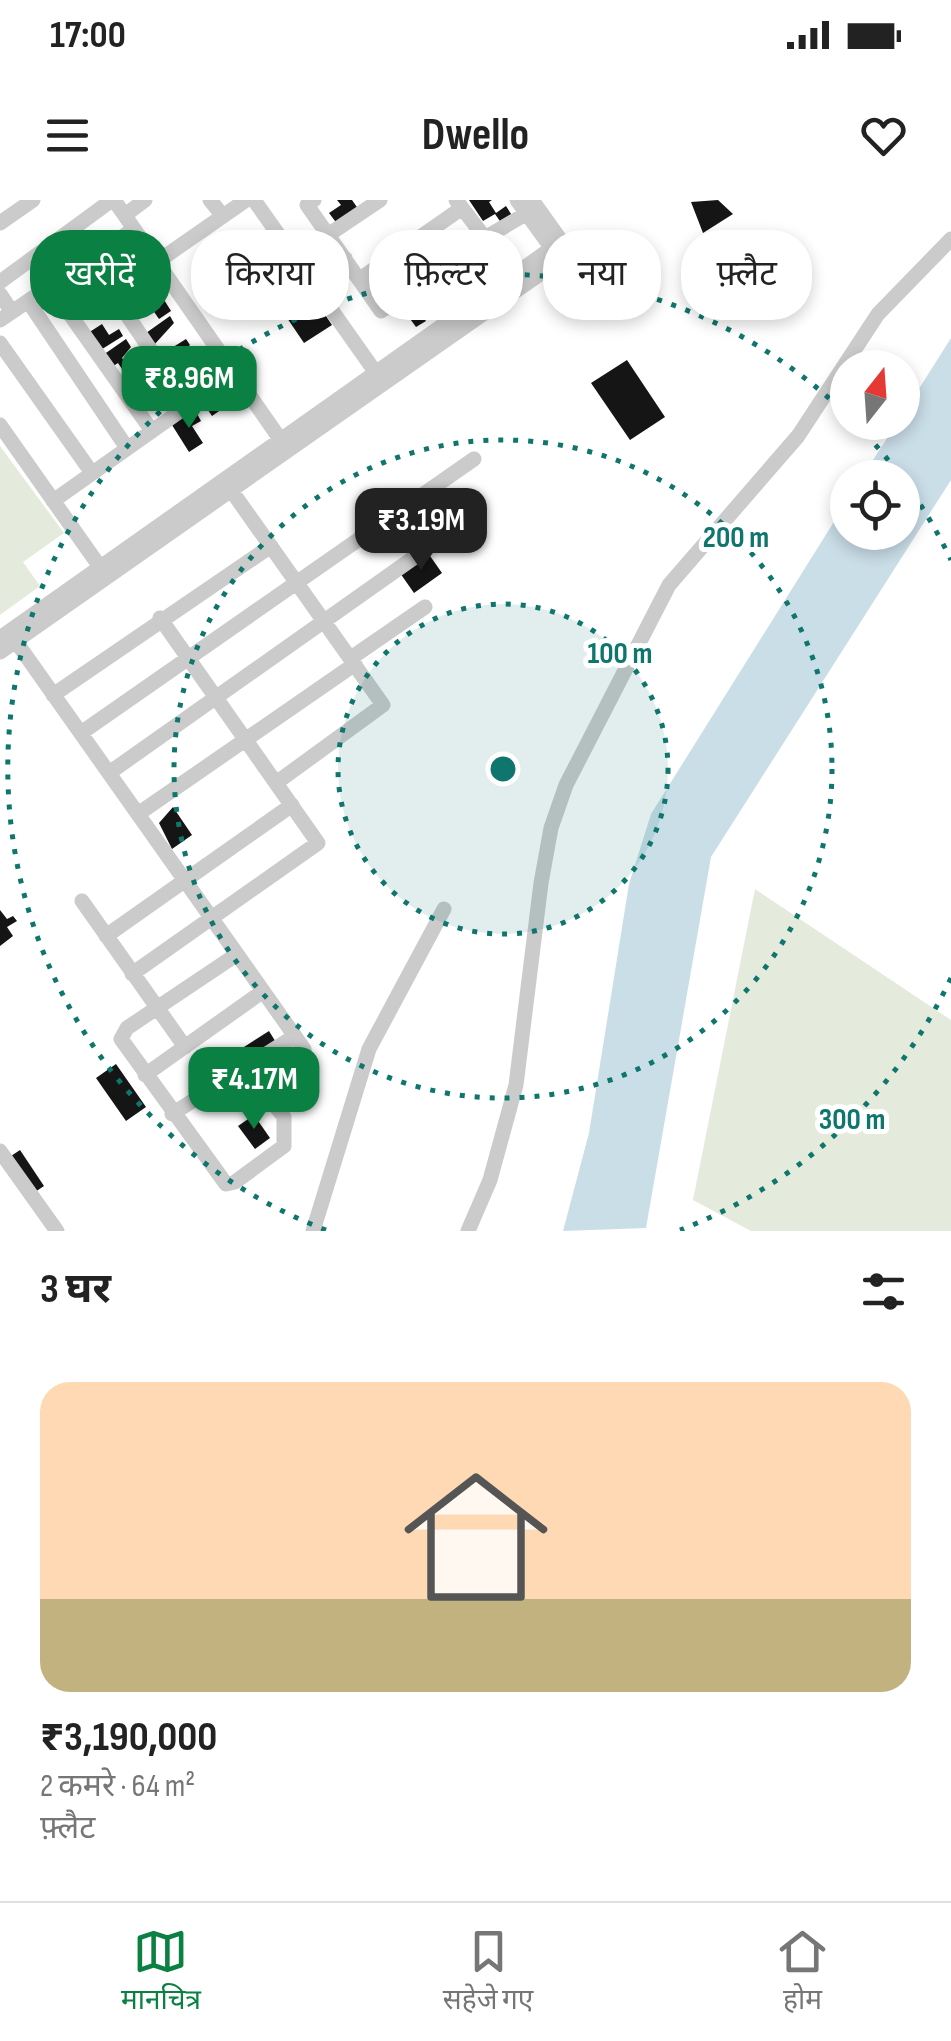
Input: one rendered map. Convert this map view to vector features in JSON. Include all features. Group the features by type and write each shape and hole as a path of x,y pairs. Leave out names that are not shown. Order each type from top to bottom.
{"street":[{"path":"0,223 33,200"},
{"path":"0,282 113,200 135,230"},
{"path":"121,230 145,200"},
{"path":"210,200 223,216"},
{"path":"171,252 246,200"},
{"path":"254,200 275,230"},
{"path":"314,200 307,205 324,230"},
{"path":"335,230 380,200"},
{"path":"517,200 532,207 546,230"},
{"path":"360,279 459,204 479,230"},
{"path":"497,230 532,207"},
{"path":"468,1231 490,1180 516,1085 540,883 551,828 566,785 669,585 798,436 878,314 951,239"},
{"path":"0,652 9,637 100,567 228,485 280,439 543,260"},
{"path":"9,637 543,261"},
{"path":"349,264 369,293"},
{"path":"171,282 280,439"},
{"path":"0,294 6,316 28,302 127,448"},
{"path":"74,320 152,430"},
{"path":"131,320 188,405"},
{"path":"339,320 376,372"},
{"path":"0,343 92,474"},
{"path":"53,501 234,373"},
{"path":"0,426 100,567"},
{"path":"81,734 474,459"},
{"path":"228,485 382,700 381,709 276,783"},
{"path":"108,774 452,530"},
{"path":"54,695 160,618 271,546"},
{"path":"138,814 246,740 425,607"},
{"path":"132,974 317,848 316,839 160,618"},
{"path":"9,637 300,1042 245,1067 172,1114"},
{"path":"106,936 292,805"},
{"path":"82,901 185,1047"},
{"path":"314,1231 369,1050 444,909"},
{"path":"236,955 127,1028 121,1040 222,1181 235,1182 281,1150 287,1126 245,1067"},
{"path":"144,1075 262,992"},
{"path":"0,1151 57,1231"}],"shaded area":[{"path":"0,446 64,533 23,562 40,586 0,615"},
{"path":"755,889 951,1020 951,1231 751,1231 693,1200"}],"water":[{"path":"951,338 951,480 920,529 920,460 873,460 886,440 920,440 920,387"},
{"path":"830,528 830,550 906,550 711,857 646,1228 563,1231 589,1133 629,884 651,814"}],"building":[{"path":"337,200 352,200 359,210 338,225 329,213 341,205"},
{"path":"469,200 492,200 489,202 496,213 506,206 513,217 502,224 495,214 483,221"},
{"path":"718,200 733,214 702,230 691,202"},
{"path":"171,318 174,323 154,345 146,333 164,320"},
{"path":"288,320 329,320 332,325 304,343"},
{"path":"102,324 109,335 119,329 123,336 99,351 88,333"},
{"path":"126,339 131,347 122,358 128,366 122,369 118,363 112,367 103,355"},
{"path":"186,339 190,345 179,353 182,358 171,367 162,354"},
{"path":"627,360 665,417 630,440 591,383"},
{"path":"184,364 195,379 182,388 171,372"},
{"path":"224,390 232,402 212,416 204,404"},
{"path":"195,410 201,421 192,426 203,443 189,452 172,425"},
{"path":"428,553 442,573 414,593 400,573"},
{"path":"173,807 192,835 172,849 159,823"},
{"path":"0,910 7,919 13,916 17,921 7,927 13,936 0,946"},
{"path":"269,1031 277,1044 253,1060 244,1047"},
{"path":"116,1064 146,1107 126,1121 96,1078"},
{"path":"254,1115 270,1138 255,1149 238,1126"},
{"path":"20,1150 44,1186 35,1192 11,1156"}]}
